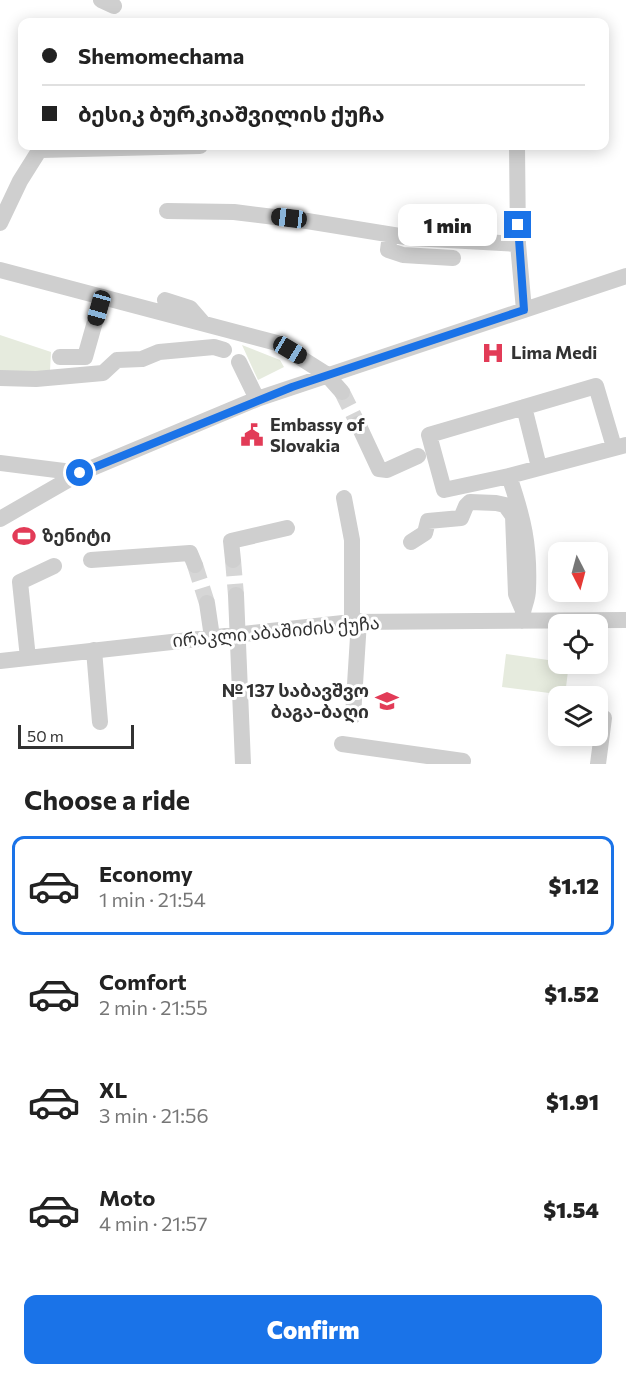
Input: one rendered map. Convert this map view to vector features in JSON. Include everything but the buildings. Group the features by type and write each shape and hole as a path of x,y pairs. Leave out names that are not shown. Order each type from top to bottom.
{"street":[{"path":"0,223 20,181 40,150"},
{"path":"517,150 518,244 524,310"},
{"path":"167,211 234,212 307,220 390,235 518,244"},
{"path":"390,235 388,250 403,255 453,258"},
{"path":"0,270 277,343 326,374 342,392"},
{"path":"0,519 80,473 257,399 326,374 626,276"},
{"path":"60,357 85,357 102,297"},
{"path":"165,300 190,308 203,323"},
{"path":"0,378 36,379 103,373 117,360 142,359 159,352 214,347 224,350"},
{"path":"239,362 257,399"},
{"path":"596,386 620,446 509,476 444,490 429,435 524,407 596,386"},
{"path":"524,407 539,467"},
{"path":"358,424 379,469 387,470 418,456"},
{"path":"0,463 80,473"},
{"path":"509,476 524,520 529,573 528,598 522,614"},
{"path":"344,498 352,540 355,622 353,716"},
{"path":"411,542 425,533 428,521 461,518 470,502 496,502 505,506 513,516 516,594 522,614"},
{"path":"233,560 231,541 287,528"},
{"path":"90,560 190,553 195,565"},
{"path":"28,658 20,582 54,566"},
{"path":"236,595 243,764"},
{"path":"207,603 212,637"},
{"name":"ირაკლი აბაშიძის ქუჩა","path":"0,661 355,622 522,614 626,620"},
{"path":"94,650 100,722"},
{"path":"342,744 463,761 462,764"},
{"path":"598,764 600,746"}],"shaded area":[{"path":"0,335 51,352 50,371 0,372"},
{"path":"242,345 280,360 284,367 258,380"},
{"path":"506,654 548,660 548,674 568,674 566,686 548,686 548,693 502,687"}],"tunnel":[{"path":"342,392 358,424"},
{"path":"233,560 236,595"},
{"path":"195,565 207,603"}],"place":[{"name":"Lima Medi","path":"493,353"},
{"name":"Embassy of Slovakia","path":"252,435"},
{"name":"ზენიტი","path":"24,536"},
{"name":"№ 137 საბავშვო ბაგა-ბაღი","path":"387,701"}],"route":[{"path":"80,473 257,399 326,374 524,310 521,296 518,225"}]}
